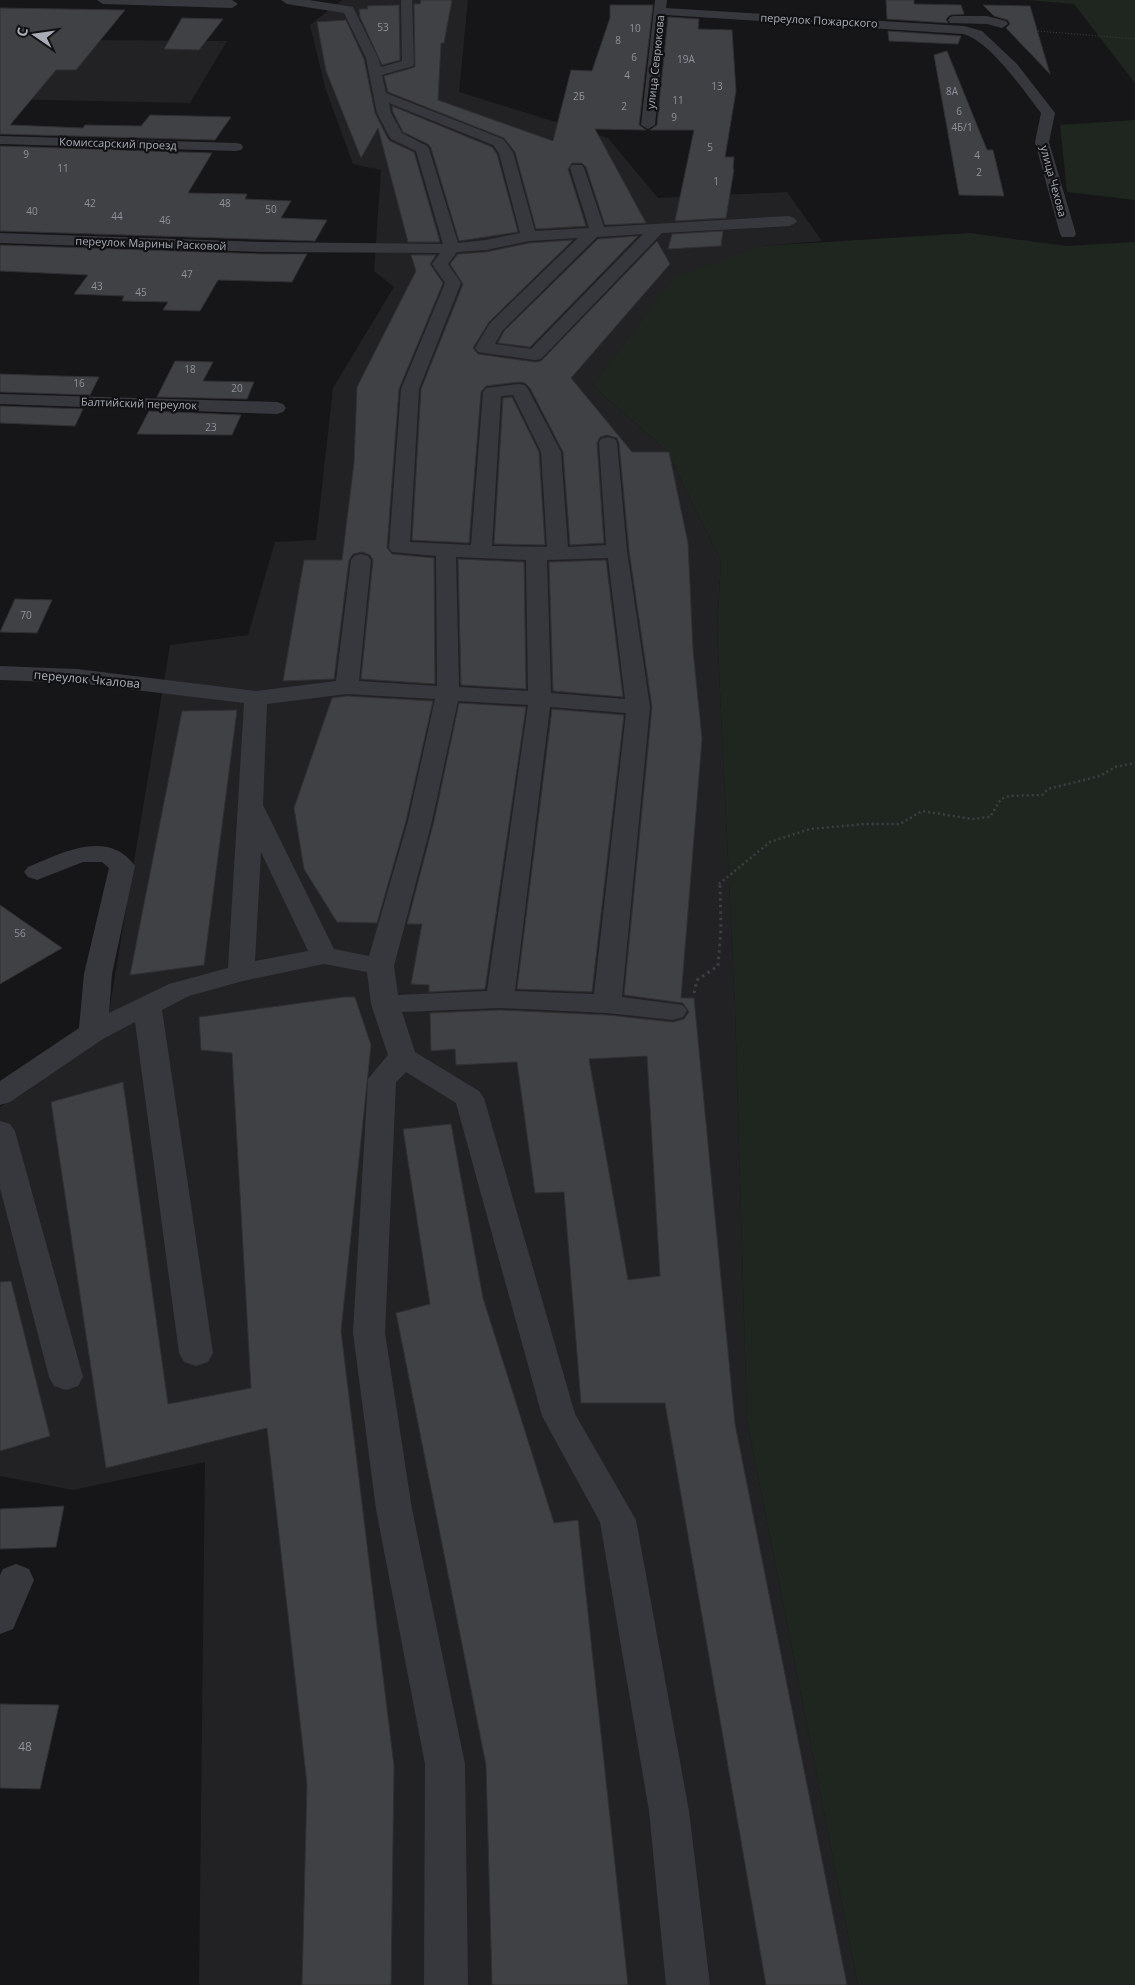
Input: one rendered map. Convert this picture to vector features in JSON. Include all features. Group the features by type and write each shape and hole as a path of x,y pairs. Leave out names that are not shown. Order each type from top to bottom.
{"street":[{"path":"104,0 232,4"},
{"path":"287,0 349,10 372,58 384,113 396,136 422,149 452,248 440,264 453,283 410,389 399,548 547,554 617,551"},
{"path":"375,73 408,63 407,2"},
{"name":"переулок Пожарского","path":"661,6 880,20 964,30 978,34"},
{"name":"улица Севрюкова","path":"648,125 661,6"},
{"path":"928,27 929,21 941,20 987,20 1002,24"},
{"name":"улица Чехова","path":"978,34 1012,67 1048,113 1042,142 1068,234"},
{"path":"380,95 498,142 506,152 529,236"},
{"name":"Комиссарский проезд","path":"0,140 236,147"},
{"path":"577,168 595,233 496,327 484,348 535,355 657,229"},
{"name":"переулок Марины Расковой","path":"0,238 301,248 452,248 504,243 529,236 789,221"},
{"path":"481,552 492,392 519,389 551,452 540,699 500,999"},
{"name":"Балтийский переулок","path":"0,399 278,408"},
{"path":"607,1004 638,707 617,551 608,443"},
{"path":"446,551 448,693 420,821 380,966 385,1004 403,1057 469,1098 559,1416 618,1520 669,1811 688,1985"},
{"path":"347,686 361,560"},
{"name":"переулок Чкалова","path":"0,673 77,676 174,686 256,698 347,686 638,707"},
{"path":"240,973 256,698"},
{"path":"251,805 324,956"},
{"path":"37,872 80,855 108,854 122,866 98,974 93,1032"},
{"path":"0,1095 93,1032 179,990 240,973 324,956 380,966"},
{"path":"385,1004 500,999 607,1004 673,1011"},
{"path":"147,1005 196,1352"},
{"path":"403,1057 382,1079 370,1333 394,1509 445,1764 446,1985"},
{"path":"0,1131 66,1377"},
{"path":"0,1618 16,1580"}],"path":[{"path":"1031,31 1135,39"},
{"path":"673,1011 692,1007 697,980 718,966 721,929 719,883 755,856 770,842 810,829 865,824 900,824 922,811 972,819 990,817 1001,799 1008,796 1042,795 1048,789 1100,776 1116,767 1135,762"}],"shaded area":[{"path":"342,0 468,0 459,92 608,138 658,198 787,192 822,241 762,246 593,386 667,451 721,561 717,627 735,1007 747,1420 858,1985 199,1985 205,1462 73,1490 0,1476 0,1107 106,1030 170,645 248,635 275,542 316,540 333,388 394,287 374,271 381,170 353,164 325,87 310,25"},
{"path":"1027,0 1135,0 1135,83 1074,4"},
{"path":"78,40 227,41 190,103 0,99"},
{"path":"1135,120 1135,200 1067,192 1060,125"},
{"path":"970,233 1067,246 1135,242 1135,1985 858,1985 747,1420 735,1007 717,627 721,561 667,451 593,386 675,277 762,246"}],"building":[{"path":"421,0 452,0 444,43 441,43 438,100 553,141 571,70 592,71 610,18 610,5 653,5 639,125 646,130 595,129 646,223 605,225 586,167 582,163 572,163 568,169 586,226 536,229 515,152 504,138 388,92 384,76 415,67 414,4 420,4"},
{"path":"886,0 914,0 914,4 961,5 964,14 950,15 946,19 948,23 887,19"},
{"path":"399,5 400,60 382,65 360,17 359,9 368,9 367,6"},
{"path":"983,5 1030,6 1050,74 1006,28 1010,24 1008,20 994,16"},
{"path":"0,8 125,10 76,70 56,70 10,125 83,128 85,125 141,126 150,115 231,117 215,140 0,134"},
{"path":"668,17 699,19 698,29 732,30 736,91 725,157 734,157 734,169 726,218 675,221 694,130 650,130 657,125"},
{"path":"182,18 223,19 199,50 164,49"},
{"path":"346,20 364,59 375,113 387,137 390,141 414,152 440,242 408,242 378,128 361,158 326,71 317,22"},
{"path":"888,31 961,36 958,44 889,41"},
{"path":"947,51 987,150 993,150 1004,196 959,195 934,55"},
{"path":"392,106 492,147 497,154 518,232 459,241 431,148 428,144 403,132"},
{"path":"0,146 212,153 188,193 247,194 245,199 291,201 281,218 327,220 315,241 0,231"},
{"path":"723,231 721,246 668,249 672,234"},
{"path":"638,236 530,347 498,343 504,331 598,239"},
{"path":"573,240 489,322 473,348 478,354 535,362 541,361 657,241 670,264 571,378 632,452 669,452 688,543 693,650 702,739 681,998 694,998 735,1424 847,1985 766,1985 665,1403 581,1403 564,1192 535,1193 517,1062 456,1065 455,1049 431,1051 430,1013 500,1010 607,1015 673,1022 684,1019 689,1012 683,1003 624,995 652,707 629,551 617,438 607,435 600,437 597,443 604,543 570,545 563,452 530,388 525,383 519,382 486,386 481,392 469,543 412,540 421,389 463,284 450,264 458,254 486,252 529,243","holes":["647,1056 660,1276 628,1280 589,1059"]},
{"path":"0,245 307,254 292,282 218,280 200,311 163,310 168,302 122,301 124,296 74,294 88,275 0,271"},
{"path":"411,255 436,255 430,264 443,283 399,389 387,548 392,554 434,558 435,684 361,679 373,560 370,555 362,552 353,554 349,560 334,679 283,681 304,560 342,560 354,463 357,387 416,271"},
{"path":"175,361 213,362 203,381 254,382 247,399 157,397"},
{"path":"0,374 99,377 90,395 0,392"},
{"path":"512,397 539,452 545,545 494,544 503,398"},
{"path":"0,406 83,409 75,426 0,423"},
{"path":"149,411 241,415 232,435 137,434"},
{"path":"458,559 524,562 526,689 461,685"},
{"path":"606,560 623,697 553,691 549,562"},
{"path":"15,599 52,600 37,633 0,632"},
{"path":"347,696 433,701 406,821 377,923 337,922 304,869 294,808 332,698"},
{"path":"459,703 526,707 485,989 429,992 429,985 411,984 422,924 407,924 434,821"},
{"path":"552,709 624,715 592,992 517,989"},
{"path":"237,710 204,965 130,975 182,711"},
{"path":"0,905 62,948 0,984"},
{"path":"355,997 371,1045 341,1331 394,1766 391,1985 302,1985 307,1784 267,1428 106,1468 51,1102 123,1082 168,1404 251,1388 232,1053 201,1050 199,1017"},
{"path":"451,1124 483,1298 554,1523 578,1520 628,1985 492,1985 486,1765 396,1313 430,1304 403,1129"},
{"path":"11,1281 50,1436 0,1451 0,1282"},
{"path":"64,1506 56,1547 0,1549 0,1509"},
{"path":"0,1704 59,1705 40,1789 0,1788"}]}
